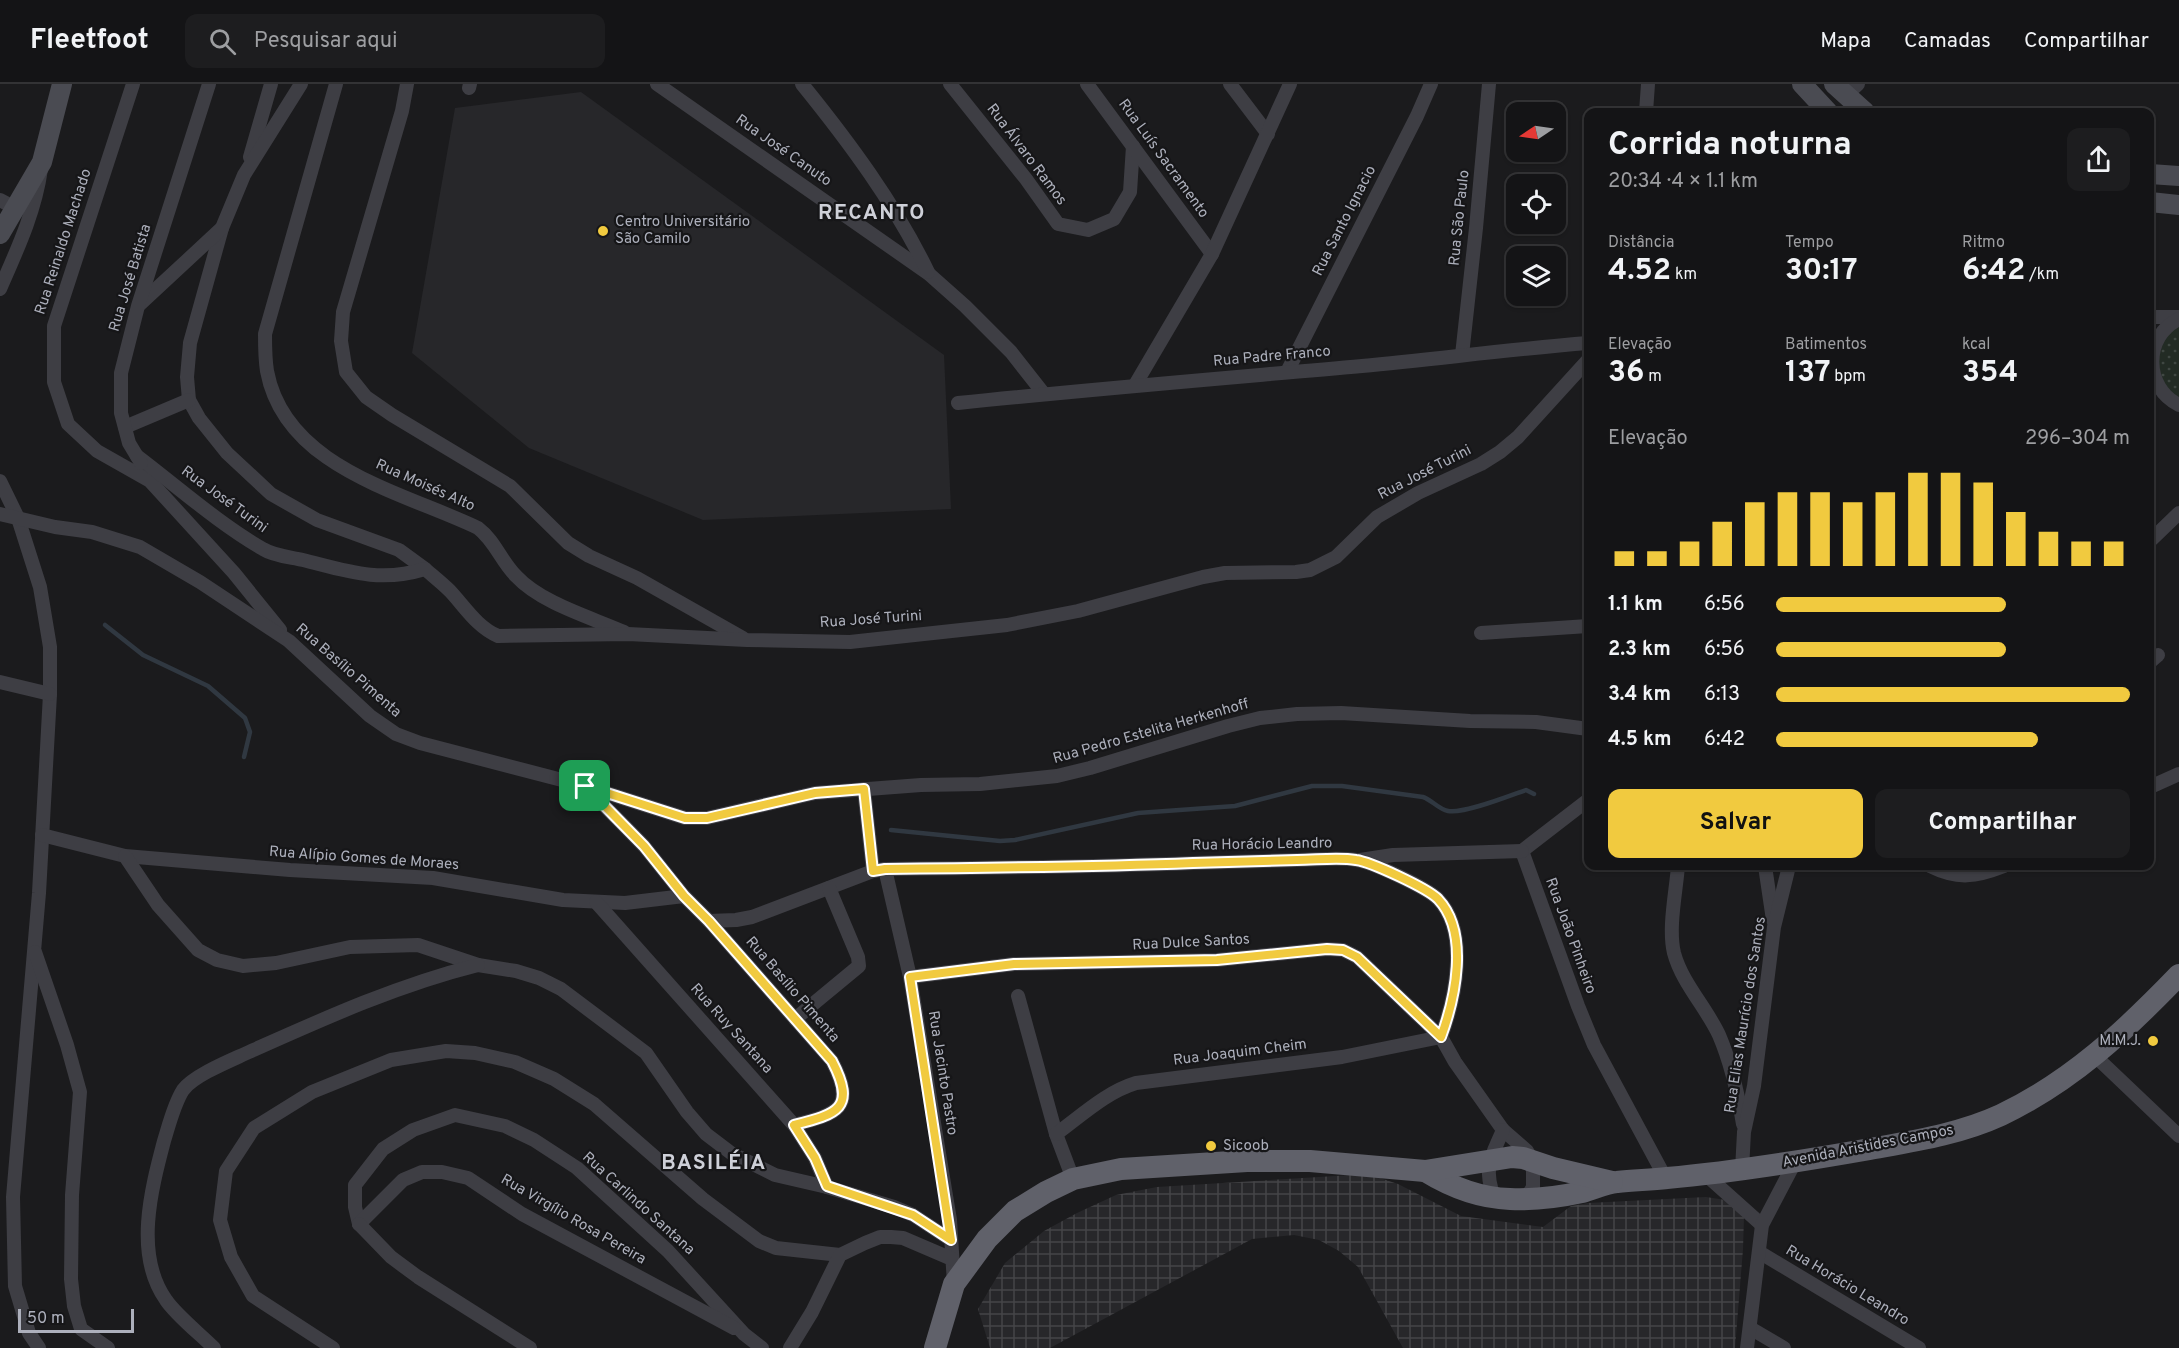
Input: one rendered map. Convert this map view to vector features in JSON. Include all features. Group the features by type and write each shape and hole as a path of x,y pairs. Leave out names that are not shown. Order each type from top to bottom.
{"highway":[{"name":"Avenida Aristides Campos","path":"1425,1171 1446,1184 1471,1193 1526,1199 1579,1193 1614,1182 1666,1179 1742,1170 1930,1138 2001,1115 2043,1091 2095,1056 2132,1025 2179,975"},
{"name":"Avenida Aristides Campos","path":"935,1348 954,1284 987,1239 1016,1211 1046,1192 1073,1179 1121,1169 1246,1161 1310,1161 1425,1171 1512,1156 1614,1182"}],"main road":[{"path":"0,234 8,204 42,162 62,84"},
{"path":"1802,84 1824,108"},
{"path":"1845,88 1862,108"},
{"path":"2154,174 2179,176"},
{"path":"2154,202 2179,205"}],"street":[{"name":"Rua Reinaldo Machado","path":"133,84 54,326 54,382 68,424 97,451 150,481 234,573 289,641"},
{"name":"Rua José Batista","path":"150,481 129,443 121,413 121,374 138,306 209,84"},
{"path":"271,84 244,175 222,228 190,343 187,378 189,400 199,418 227,453 271,494 316,520 399,550 425,569"},
{"path":"244,175 301,84"},
{"name":"Rua Moisés Alto","path":"336,84 265,334 267,371 274,394 295,432 318,452 384,490 478,528 487,535 516,576 529,587 544,597 628,634"},
{"path":"407,84 402,111 343,312 341,341 346,372 366,397 510,486 568,543 589,556 637,578 747,640"},
{"name":"Rua José Canuto","path":"657,84 674,90 929,274 1011,352 1044,394"},
{"path":"802,84 881,191 915,244 929,274"},
{"name":"Rua Álvaro Ramos","path":"950,84 1026,179 1058,225 1088,230 1114,219 1130,192 1133,146"},
{"name":"Rua Luís Sacramento","path":"1087,84 1212,254"},
{"path":"1230,84 1268,134"},
{"path":"1135,384 1212,254 1290,84"},
{"name":"Rua Santo Ignacio","path":"1287,372 1431,84"},
{"name":"Rua São Paulo","path":"1462,355 1489,84"},
{"path":"1646,108 1648,84"},
{"path":"0,289 28,225 38,191 42,162"},
{"path":"138,306 222,228"},
{"path":"2154,317 2179,318"},
{"path":"2154,336 2179,318"},
{"path":"2154,348 2166,328"},
{"name":"Rua Padre Franco","path":"958,403 1135,384 1584,343"},
{"name":"Rua José Turini","path":"137,456 224,523 265,551 362,575 406,574 425,569 440,581 479,623 498,636 628,634 850,642 1007,625 1078,610 1203,577 1237,572 1310,570 1336,557 1377,517 1418,493 1481,464 1500,452 1518,437 1584,364"},
{"path":"2154,377 2162,393 2179,405"},
{"path":"125,427 189,400"},
{"path":"0,481 18,518 40,587 50,647 50,694 42,835 13,1197 15,1286 29,1333 39,1348"},
{"path":"2154,536 2179,513"},
{"name":"Rua Basílio Pimenta","path":"0,514 55,527 92,532 140,547 200,582 289,641 370,716 396,734 420,743 585,786 644,846 684,896 709,921 832,1061 841,1078 843,1091 840,1104 834,1113 794,1125"},
{"path":"1481,633 1584,626"},
{"path":"0,682 50,694"},
{"name":"Rua Pedro Estelita Herkenhoff","path":"585,786 685,818 707,818 815,793 921,785 980,784 1057,776 1228,726 1260,718 1297,714 1341,712 1470,721 1536,722 1584,728"},
{"path":"2154,786 2179,774"},
{"name":"Rua Jacinto Pastro","path":"864,789 879,870 910,977 951,1240 954,1284"},
{"path":"1358,860 1393,855 1522,851 1584,803"},
{"name":"Rua Alípio Gomes de Moraes","path":"42,835 126,856 290,870 433,878 563,900 651,902 684,896"},
{"name":"Rua João Pinheiro","path":"1522,851 1594,1045 1666,1179"},
{"path":"126,856 158,905 198,950 217,960 243,966 276,963 350,947 418,945 478,965 516,971 539,978 561,989 646,1053 687,1112 706,1134 731,1154 775,1175 827,1186 913,1215 951,1240"},
{"name":"Rua Horácio Leandro","path":"879,870 1358,860 1436,897 1447,911 1456,952 1455,986 1450,1013 1441,1037"},
{"name":"Rua Basílio Pimenta","path":"709,921 752,917 879,870"},
{"path":"1678,870 1672,936 1674,953 1680,970 1718,1034 1738,1094 1744,1132"},
{"path":"1766,870 1774,927"},
{"name":"Rua Elias Maurício dos Santos","path":"1742,1170 1744,1132 1754,1086 1774,927 1788,870"},
{"path":"1938,870 1946,874 1965,875 1992,870"},
{"path":"795,1019 859,966 858,957 829,888"},
{"name":"Rua Ruy Santana","path":"596,902 794,1125 815,1158 827,1186"},
{"path":"33,948 67,1045 80,1092 72,1195 71,1279 74,1306 81,1329 108,1348"},
{"name":"Rua Dulce Santos","path":"910,977 1014,964 1217,960 1327,949 1343,950 1357,957 1441,1037"},
{"path":"214,1348 166,1300 150,1261 149,1212 158,1164 169,1125 184,1089 215,1067 312,1023 389,991 478,965"},
{"path":"1018,996 1056,1134 1073,1179"},
{"path":"1441,1037 1455,1062 1503,1130 1527,1151 1533,1161 1533,1187 1526,1199"},
{"name":"Rua Joaquim Cheim","path":"1056,1134 1123,1086 1342,1057 1441,1037"},
{"path":"333,1348 253,1296 231,1257 220,1220 226,1171 254,1128 312,1092 391,1060 446,1051 475,1053 515,1062 554,1079 594,1104 703,1199 759,1241 776,1248 840,1255 865,1242 891,1237 903,1238 952,1259"},
{"path":"2095,1056 2179,1136"},
{"name":"Rua Carlindo Santana","path":"359,1224 355,1207 355,1185 383,1149 413,1130 455,1115 505,1126 534,1140 577,1168 668,1251 744,1334 762,1348"},
{"path":"1494,1197 1488,1178 1490,1159 1503,1130"},
{"path":"1747,1348 1762,1225 1795,1162"},
{"name":"Rua Virgílio Rosa Pereira","path":"359,1224 403,1180 422,1172 442,1172 468,1178 522,1214 744,1334"},
{"path":"1705,1174 1762,1225"},
{"path":"359,1224 391,1257 418,1277 530,1348"},
{"name":"Rua Horácio Leandro","path":"1759,1252 1918,1348"},
{"path":"790,1348 812,1312 840,1255"},
{"path":"1750,1328 1784,1348"}],"shaded area":[{"name":"Centro Universitário São Camilo","path":"581,92 944,355 951,509 703,520 529,448 412,353 455,108"},
{"path":"2179,324 2179,399 2166,388 2161,380 2156,352 2163,336"},
{"path":"1368,1174 1398,1184 1461,1216 1543,1227 1571,1206 1588,1203 1706,1197 1732,1201 1744,1216 1735,1348 1403,1348 1358,1267 1339,1251 1319,1240 1294,1235 1252,1239 1050,1348 990,1348 978,1309 1005,1263 1044,1231 1116,1195 1157,1187"}],"waterway":[{"path":"105,625 143,655 208,686 245,718 250,732 244,757"},
{"path":"891,830 1000,841 1015,840 1138,813 1235,806 1312,786 1342,786 1423,797 1448,811 1465,810 1526,790 1534,794"}],"place":[{"name":"Centro Universitário São Camilo","path":"603,231"},
{"name":"M.M.J.","path":"2153,1041"},
{"name":"Sicoob","path":"1211,1146"}],"district":[{"name":"RECANTO","path":"872,213"},
{"name":"BASILÉIA","path":"714,1163"}],"route":[{"path":"585,786 685,818 707,818 815,793 864,789 873,871 1358,860 1436,897 1447,911 1456,952 1455,986 1450,1013 1441,1037 1357,957 1343,950 1327,949 1217,960 1014,964 910,977 950,1221 951,1240 913,1215 827,1186 815,1158 794,1125 834,1113 840,1104 843,1091 841,1078 832,1061 709,921 684,896 644,846 585,786"}]}
